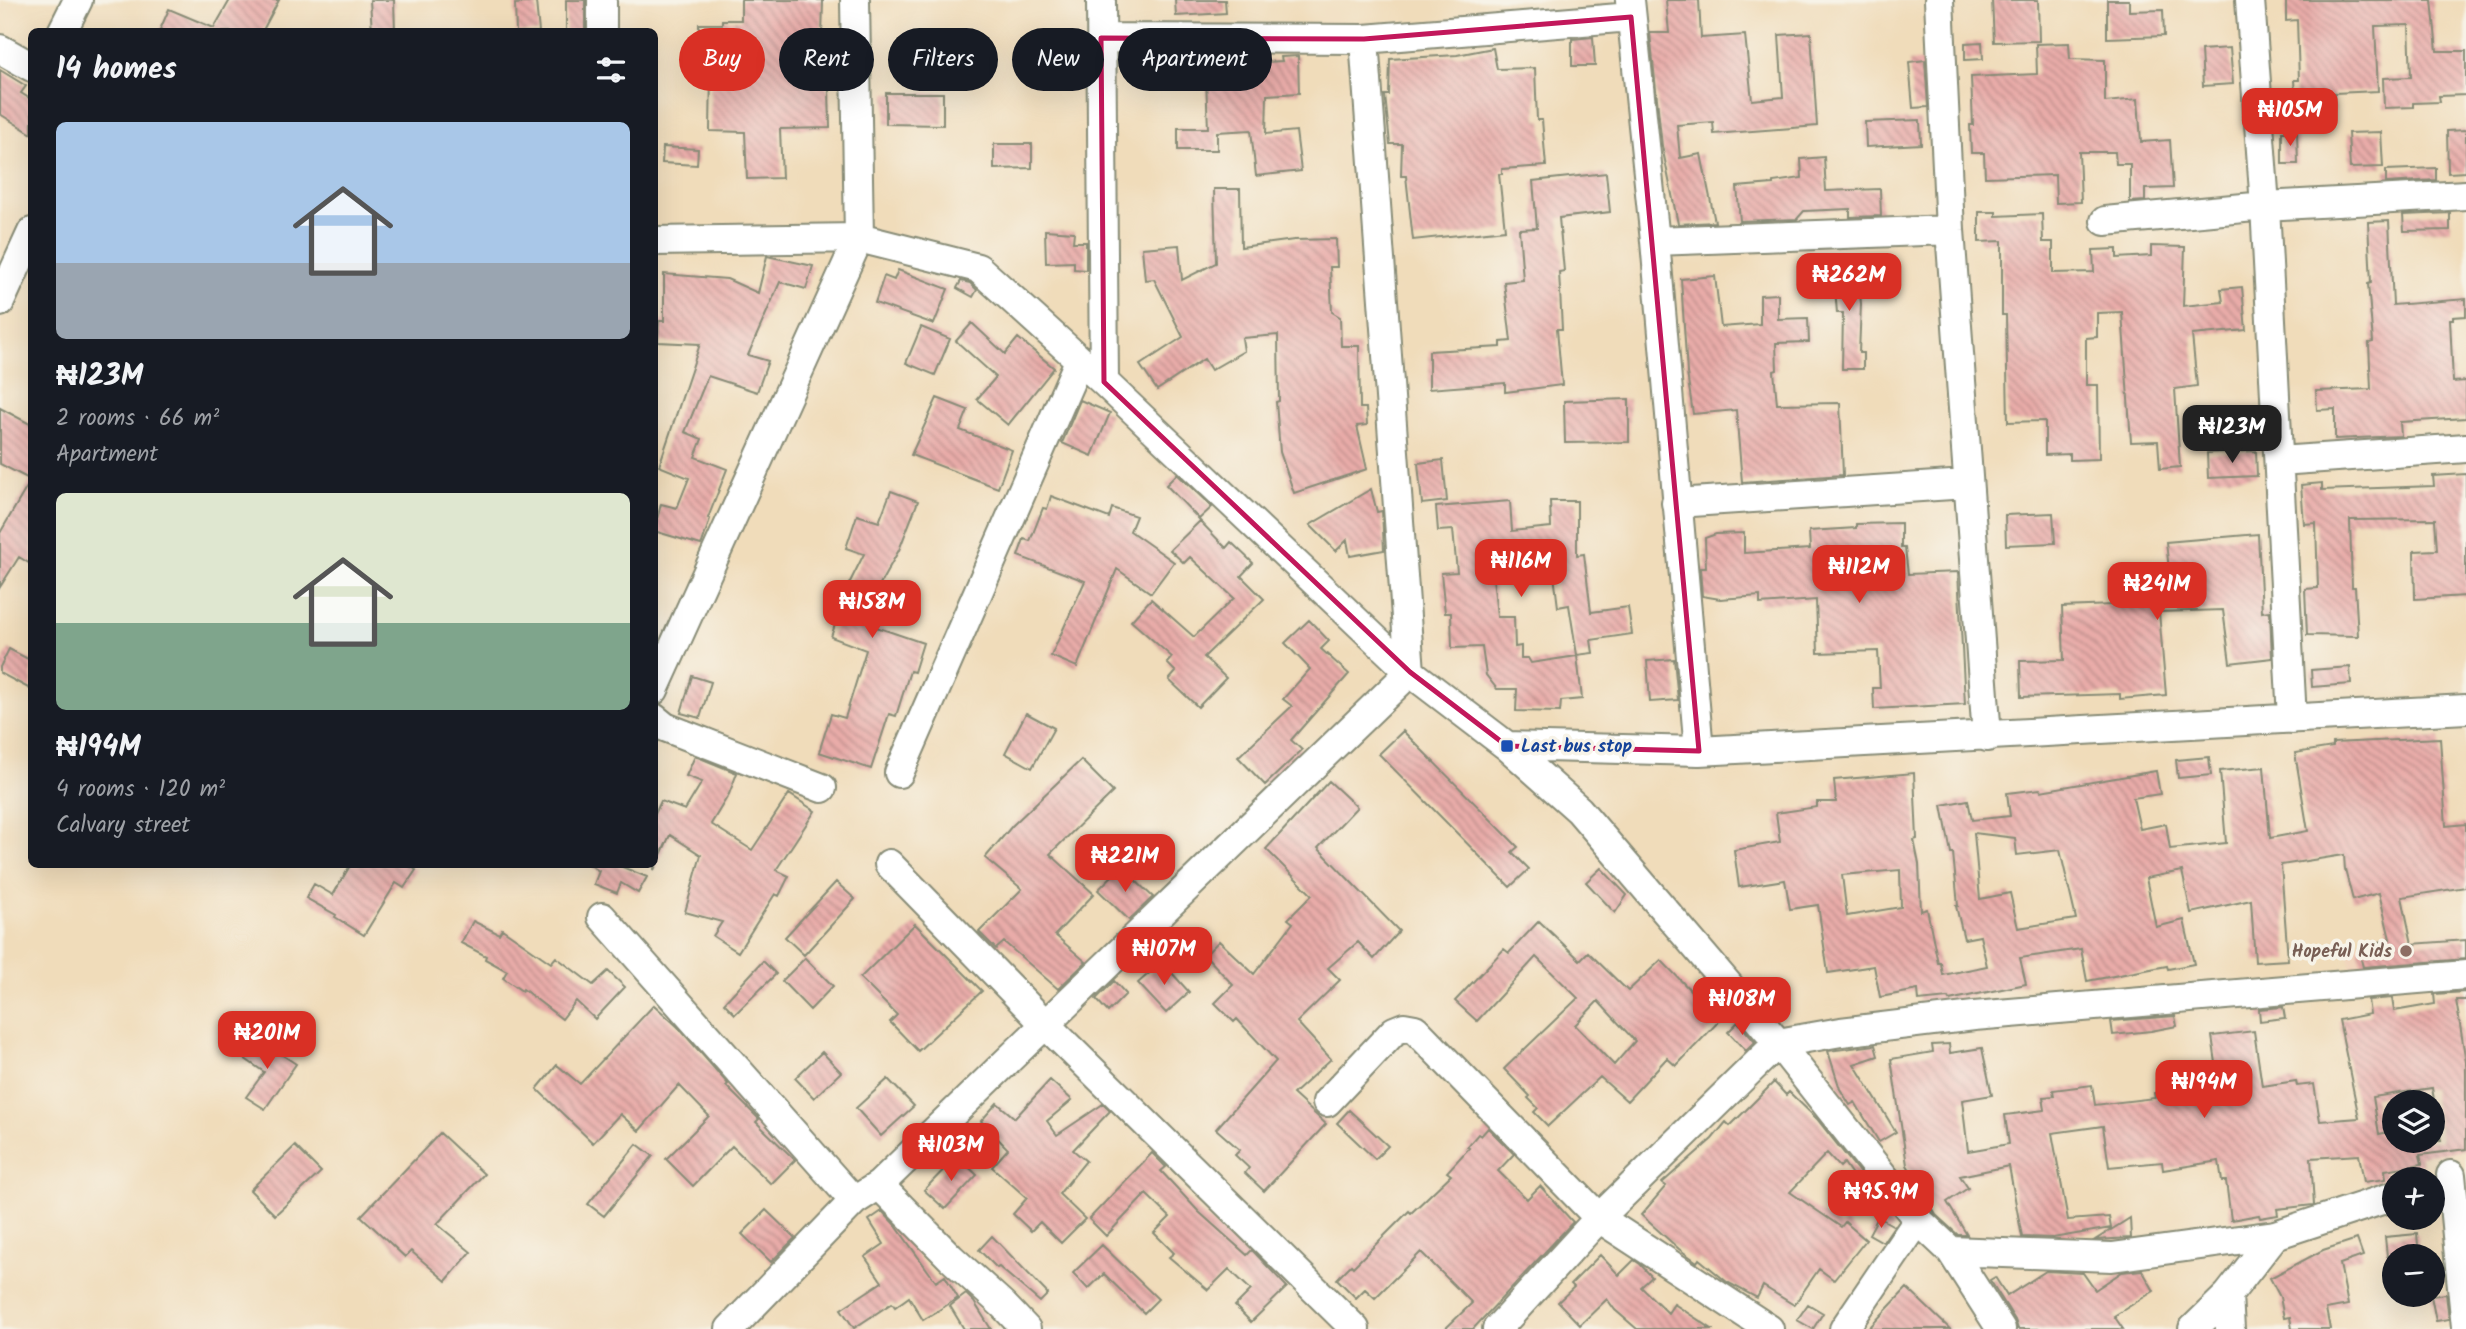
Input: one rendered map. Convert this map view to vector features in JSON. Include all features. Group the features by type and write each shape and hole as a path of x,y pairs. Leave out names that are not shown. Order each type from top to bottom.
{"street":[{"path":"64,28 78,0"},
{"path":"602,0 602,28"},
{"path":"658,682 859,238 855,0"},
{"path":"1101,0 1101,28"},
{"path":"1938,0 1950,230 1987,737"},
{"path":"2250,0 2265,206 2292,719"},
{"path":"1104,38 1364,39 1631,8 1655,241 1699,751"},
{"path":"1364,39 1410,671"},
{"path":"0,49 28,65"},
{"path":"1101,91 1104,382"},
{"path":"2105,220 2265,206 2466,195"},
{"path":"1655,241 1950,230"},
{"path":"658,241 859,238 978,268 1104,382 1410,671 1507,746 1579,810 1779,1043 1918,1220 1951,1251 2001,1329"},
{"path":"0,302 28,241"},
{"path":"900,773 1079,361"},
{"path":"2279,461 2466,448"},
{"path":"1676,502 1967,484"},
{"path":"730,1329 853,1201 879,1185 1410,671"},
{"path":"1507,746 1699,751 2466,709"},
{"path":"658,721 665,727 822,788"},
{"path":"889,864 1046,1025 1355,1329"},
{"path":"602,917 853,1201"},
{"path":"1497,1329 1599,1218 1779,1043 1841,1032 1974,1016 2466,975"},
{"path":"1327,1102 1394,1031 1404,1027 1415,1029 1599,1218 1769,1329"},
{"path":"2450,1177 2466,1327"},
{"path":"879,1185 1026,1329"},
{"path":"1951,1251 2112,1257 2275,1234 2382,1200"},
{"path":"1844,1329 1918,1220"},
{"path":"2193,1329 2228,1295 2275,1234"},
{"path":"2228,1295 2230,1329"}],"highlighted area":[{"path":"1631,17 1699,751 1507,746 1410,672 1104,382 1101,38 1364,39"}],"shaded area":[{"name":"Hopeful Kids","path":"2461,930 2464,960 2351,972 2348,943"}],"building":[{"path":"230,0 279,0 264,28 214,28"},
{"path":"370,0 394,0 395,28 372,28"},
{"path":"566,0 585,0 585,28 566,28"},
{"path":"741,0 823,0 822,28 779,28 779,91 829,91 830,128 780,129 782,178 747,179 745,132 710,131 711,91 765,91 765,28 699,28 699,24 722,24 722,20 741,20"},
{"path":"1175,0 1225,0 1226,13 1176,16"},
{"path":"1666,0 1699,0 1701,38 1745,35 1752,100 1783,97 1779,35 1811,33 1817,126 1714,134 1713,122 1677,125 1680,158 1701,154 1715,222 1678,224 1662,146 1650,33 1669,33"},
{"path":"1992,0 2038,0 2039,41 1994,42"},
{"path":"2107,0 2129,0 2129,11 2163,10 2164,36 2107,38"},
{"path":"2286,0 2432,0 2437,51 2466,51 2466,95 2439,96 2440,102 2413,103 2413,107 2384,108 2383,78 2411,77 2409,25 2375,26 2378,91 2334,93 2334,110 2296,111 2294,80 2299,80 2297,20 2286,21"},
{"path":"536,2 539,28 516,28 515,4"},
{"path":"169,9 214,28 161,28"},
{"path":"1593,37 1595,66 1572,66 1572,39"},
{"path":"1982,42 1983,59 1965,60 1965,43"},
{"path":"2069,43 2070,59 2105,60 2105,102 2138,99 2141,142 2170,140 2173,188 2145,189 2145,201 2130,202 2130,164 2116,164 2115,152 2079,152 2081,202 2056,203 2055,175 1985,177 1984,153 1971,153 1971,77 2037,74 2036,44"},
{"path":"1493,48 1497,69 1535,68 1537,120 1542,120 1546,166 1502,169 1502,174 1499,174 1505,230 1413,240 1406,176 1401,176 1402,144 1390,144 1385,95 1389,95 1390,59 1457,55"},
{"path":"2230,48 2233,84 2203,86 2201,50"},
{"path":"1298,56 1299,93 1267,95 1266,134 1296,131 1301,171 1256,176 1251,130 1217,132 1217,150 1178,150 1178,128 1208,128 1206,91 1272,91 1272,62 1282,61 1281,57"},
{"path":"1925,60 1928,107 1913,108 1909,62"},
{"path":"0,70 26,86 21,93 28,97 28,132 0,114"},
{"path":"886,93 943,93 943,125 886,124"},
{"path":"2289,112 2305,112 2305,128 2289,128"},
{"path":"1920,120 1921,144 1866,147 1865,122"},
{"path":"2466,130 2466,172 2448,173 2447,131"},
{"path":"2282,132 2297,132 2298,164 2282,164"},
{"path":"2381,132 2383,167 2350,168 2348,133"},
{"path":"994,144 1032,144 1032,168 994,169"},
{"path":"663,147 698,149 697,165 662,163"},
{"path":"1824,157 1826,191 1880,189 1881,216 1850,217 1850,209 1804,211 1797,219 1740,221 1737,187 1802,178 1801,159"},
{"path":"2436,168 2436,180 2386,183 2386,170"},
{"path":"1606,173 1610,212 1559,218 1564,271 1559,272 1562,329 1557,329 1562,385 1505,392 1505,383 1429,389 1429,351 1501,347 1501,342 1511,341 1504,282 1523,280 1519,229 1537,228 1533,181"},
{"path":"1214,189 1240,189 1241,247 1294,240 1336,239 1337,267 1330,267 1332,312 1340,317 1341,346 1359,346 1360,408 1366,408 1367,425 1357,426 1367,469 1294,493 1280,452 1276,402 1279,401 1278,335 1242,338 1244,351 1211,370 1204,359 1157,390 1140,365 1183,337 1154,279 1145,280 1142,248 1179,245 1182,280 1216,263"},
{"path":"1979,212 1996,212 1996,216 2042,214 2043,242 2053,242 2053,273 2094,272 2093,250 2117,249 2117,258 2151,256 2151,246 2185,247 2183,306 2223,302 2221,289 2242,287 2246,330 2192,335 2197,386 2175,389 2180,467 2160,469 2158,441 2131,442 2122,312 2097,313 2097,337 2086,338 2086,385 2098,385 2099,459 2070,460 2070,454 2045,455 2045,421 2008,422 2006,315 2002,315 2002,241 1979,242"},
{"path":"2450,213 2450,230 2404,231 2403,215"},
{"path":"2389,221 2393,305 2466,299 2466,316 2450,319 2453,382 2466,381 2466,418 2400,422 2401,436 2335,439 2335,409 2317,410 2316,391 2371,389 2369,343 2373,342 2368,284 2371,283 2368,222"},
{"path":"1045,230 1074,232 1073,242 1086,242 1086,270 1074,269 1074,262 1046,263"},
{"path":"767,256 813,266 806,289 780,282 748,355 768,361 757,392 708,376 685,432 702,439 695,457 727,469 708,518 710,519 701,545 658,532 661,504 677,508 689,478 659,466 700,344 658,342 659,321 664,321 664,274 727,279 758,293"},
{"path":"1857,262 1861,304 1859,353 1863,353 1863,369 1842,369 1843,313 1837,313 1833,264"},
{"path":"898,270 948,289 934,324 875,303 884,276 894,280"},
{"path":"1715,276 1721,327 1760,324 1760,295 1778,294 1778,319 1808,318 1809,342 1776,343 1777,370 1774,371 1777,404 1840,403 1843,475 1742,482 1736,410 1693,414 1687,373 1681,279"},
{"path":"961,281 970,283 977,290 973,297 957,288"},
{"path":"972,323 1005,354 1018,338 1054,368 1008,425 977,399 996,377 956,341"},
{"path":"921,327 950,339 935,375 906,363"},
{"path":"937,398 968,410 960,430 1012,450 998,488 911,455"},
{"path":"1629,399 1629,442 1565,443 1564,401"},
{"path":"1080,400 1110,413 1092,456 1062,443"},
{"path":"0,408 28,423 28,478 0,464"},
{"path":"2256,451 2257,476 2208,478 2207,453"},
{"path":"1443,460 1447,501 1422,504 1418,463"},
{"path":"1177,474 1212,507 1199,519 1166,485"},
{"path":"2466,474 2466,596 2415,599 2414,551 2437,550 2435,519 2350,520 2352,587 2355,587 2358,636 2307,635 2305,589 2318,588 2316,523 2304,524 2301,485 2322,483 2322,490 2434,486 2433,476"},
{"path":"28,485 28,563 19,557 0,587 0,533"},
{"path":"1371,489 1377,512 1382,511 1384,550 1350,556 1347,540 1336,551 1310,525"},
{"path":"891,491 918,501 899,550 866,609 875,612 870,625 923,643 914,672 910,671 896,716 889,714 871,769 819,752 831,714 845,718 866,650 831,637 847,588 864,554 846,548 857,515 879,522"},
{"path":"1051,496 1109,518 1112,508 1136,516 1130,531 1174,562 1151,593 1117,569 1077,667 1051,656 1085,581 1018,556 1024,539 1030,541 1043,508 1047,509"},
{"path":"1510,501 1512,531 1551,527 1550,501 1577,501 1577,555 1584,554 1591,612 1628,607 1632,634 1591,640 1593,653 1577,655 1569,605 1558,607 1551,551 1491,556 1497,617 1514,617 1515,647 1521,646 1521,658 1528,658 1531,663 1577,656 1582,699 1561,701 1560,712 1516,711 1517,689 1497,689 1486,675 1482,647 1452,648 1451,613 1445,613 1441,573 1457,572 1453,530 1438,531 1436,507"},
{"path":"2053,513 2055,543 2006,545 2005,515"},
{"path":"1200,521 1226,548 1231,542 1253,563 1241,576 1264,599 1204,657 1226,678 1198,707 1169,680 1176,672 1167,663 1172,657 1131,621 1151,599 1194,637 1234,598 1190,557 1184,563 1170,550"},
{"path":"1901,523 1901,548 1905,548 1908,574 1958,572 1965,704 1874,709 1873,688 1880,688 1878,651 1818,653 1816,600 1760,604 1760,596 1720,599 1702,596 1700,568 1706,568 1705,538 1716,534 1744,533 1744,553 1810,549 1809,531 1856,528 1856,524"},
{"path":"2258,534 2262,612 2270,611 2272,658 2230,663 2223,610 2159,612 2166,695 2120,699 2120,694 2021,697 2020,661 2064,660 2062,607 2113,605 2112,572 2169,570 2166,542"},
{"path":"1309,620 1329,641 1321,649 1349,674 1291,740 1302,750 1265,785 1238,757 1292,706 1283,699 1310,669 1285,643"},
{"path":"9,649 28,659 28,688 0,673 0,667"},
{"path":"1674,659 1678,700 1650,702 1647,661"},
{"path":"2350,667 2351,684 2312,687 2311,670"},
{"path":"692,676 711,682 700,718 681,713"},
{"path":"1026,713 1054,728 1032,768 1005,753"},
{"path":"1403,731 1518,847 1512,852 1529,869 1510,887 1379,754"},
{"path":"2440,738 2446,826 2466,824 2466,887 2402,897 2412,944 2466,940 2466,959 2363,967 2358,948 2390,939 2379,893 2353,900 2344,855 2281,865 2288,960 2255,962 2251,900 2191,913 2182,871 2146,878 2156,927 2184,920 2194,964 2168,969 2167,966 2087,981 2081,949 2020,958 2026,984 1949,1000 1919,1001 1918,990 1880,997 1874,966 1828,973 1818,905 1790,909 1785,880 1739,887 1734,850 1780,842 1776,813 1817,807 1817,802 1836,802 1834,780 1914,773 1917,839 1914,840 1919,864 1921,911 1927,909 1938,963 1941,963 1943,975 1987,966 1980,936 1964,939 1956,906 1953,853 1942,805 1968,800 1972,820 2010,816 2007,793 2041,791 2156,771 2160,794 2133,798 2140,829 2166,824 2170,849 2226,843 2220,771 2264,767 2270,838 2308,831 2295,753 2333,747 2333,743","holes":["1974,833 2015,838 2017,855 2060,850 2076,919 2018,928 2010,893 1980,899","1900,870 1901,907 1847,916 1842,875"]},
{"path":"695,756 737,773 729,794 711,824 752,850 789,794 815,811 776,870 789,876 779,896 775,894 738,952 713,936 722,922 685,912 701,855 670,835 658,861 658,807 661,801 685,810 702,782 686,776"},
{"path":"2209,757 2211,775 2178,778 2176,760"},
{"path":"1081,760 1113,792 1050,854 1094,894 1055,935 1086,962 1058,989 1004,942 996,949 979,932 1022,889 985,858 1012,826"},
{"path":"1329,781 1357,807 1318,848 1399,931 1374,959 1358,942 1328,968 1340,980 1297,1022 1331,1059 1293,1094 1326,1124 1264,1191 1245,1173 1249,1168 1235,1155 1240,1150 1216,1129 1276,1061 1237,1019 1234,1022 1215,1003 1233,985 1205,955 1219,941 1254,974 1293,923 1288,919 1312,895 1266,849"},
{"path":"1121,867 1153,897 1129,920 1098,890"},
{"path":"349,868 416,870 404,888 396,883 364,935 306,898 314,884 333,895"},
{"path":"594,868 625,868 647,877 638,893 621,883 617,893 594,884 599,871"},
{"path":"1601,868 1627,895 1615,913 1586,882"},
{"path":"836,882 855,899 804,955 785,937"},
{"path":"473,921 499,934 502,929 551,963 556,957 593,985 608,971 625,987 595,1019 576,1001 562,1019 523,989 522,991 503,978 507,971 461,943"},
{"path":"1539,921 1580,960 1588,952 1628,991 1661,960 1722,1018 1676,1066 1667,1058 1627,1101 1600,1077 1548,1126 1534,1112 1538,1108 1528,1098 1530,1096 1504,1069 1578,998 1536,957 1477,1021 1455,1001 1504,949 1509,953","holes":["1598,1001 1635,1041 1614,1065 1575,1025"]},
{"path":"915,924 982,991 918,1051 890,1022 897,1015 860,978"},
{"path":"805,958 833,986 810,1010 782,981"},
{"path":"763,961 776,974 735,1014 724,1003"},
{"path":"1162,962 1189,992 1166,1013 1138,983"},
{"path":"1114,981 1126,994 1108,1012 1096,999"},
{"path":"2466,992 2466,1000 2456,1000 2466,1062 2466,1149 2445,1152 2445,1090 2382,1090 2382,1096 2373,1097 2379,1134 2382,1133 2382,1153 2435,1153 2420,1155 2422,1164 2382,1167 2382,1180 2364,1182 2359,1155 2311,1158 2314,1205 2277,1209 2278,1215 2231,1220 2226,1181 2222,1181 2219,1161 2163,1170 2162,1162 2109,1167 2103,1126 2052,1133 2068,1220 2109,1217 2111,1228 2053,1238 2022,1237 2009,1166 1960,1176 1968,1188 1947,1202 1967,1235 1958,1235 1936,1215 1907,1165 1891,1059 1933,1052 1932,1045 1949,1044 1950,1053 1982,1048 1992,1095 1962,1100 1968,1151 2009,1144 2005,1115 2045,1110 2043,1097 2054,1096 2053,1090 2092,1085 2095,1105 2155,1098 2154,1093 2219,1083 2212,1036 2254,1031 2262,1086 2296,1081 2297,1086 2314,1084 2320,1121 2359,1118 2339,1020 2370,1014 2368,1000 2392,998 2394,1011 2435,1004 2434,994"},
{"path":"654,1005 678,1027 728,1084 726,1086 759,1119 756,1122 795,1160 771,1184 732,1146 693,1186 666,1159 709,1116 679,1085 639,1131 620,1114 593,1143 537,1089 557,1065 580,1084"},
{"path":"2283,1007 2285,1018 2260,1021 2259,1009"},
{"path":"2175,1016 2177,1026 2113,1035 2111,1021"},
{"path":"1738,1022 1755,1042 1746,1051 1728,1032"},
{"path":"255,1037 296,1064 265,1109 246,1097 264,1072 241,1056"},
{"path":"1875,1045 1878,1056 1854,1064 1896,1132 1879,1142 1855,1102 1850,1105 1840,1089 1828,1051"},
{"path":"822,1052 841,1072 814,1098 795,1078"},
{"path":"888,1079 914,1106 881,1136 856,1108"},
{"path":"1050,1080 1072,1100 1047,1121 1057,1135 1103,1104 1110,1111 1073,1150 1086,1161 1059,1194 1085,1219 1061,1243 1040,1222 1031,1231 1013,1214 1027,1198 992,1167 1008,1149 981,1121 997,1103 1015,1118"},
{"path":"1774,1082 1786,1095 1789,1092 1817,1119 1888,1209 1879,1214 1844,1163 1840,1167 1827,1153 1790,1192 1841,1227 1845,1222 1866,1240 1834,1280 1819,1269 1794,1305 1763,1286 1757,1298 1727,1282 1699,1259 1697,1262 1679,1249 1641,1215 1666,1186 1662,1183 1712,1139 1726,1122 1730,1126"},
{"path":"1349,1110 1388,1146 1375,1159 1337,1123"},
{"path":"1488,1128 1514,1154 1498,1171 1527,1199 1540,1186 1573,1222 1473,1329 1445,1329 1472,1303 1421,1252 1375,1298 1365,1289 1356,1298 1337,1279 1451,1175 1447,1172 1478,1134 1481,1136"},
{"path":"440,1133 484,1174 437,1224 471,1252 446,1281 411,1251 405,1257 361,1216"},
{"path":"637,1144 653,1156 604,1216 588,1204"},
{"path":"295,1146 321,1172 275,1215 250,1190"},
{"path":"1152,1153 1166,1167 1161,1171 1199,1212 1247,1255 1252,1250 1287,1287 1251,1322 1235,1306 1251,1290 1229,1269 1208,1290 1169,1257 1174,1253 1154,1233 1170,1217 1146,1194 1106,1236 1089,1219"},
{"path":"957,1156 977,1175 945,1209 924,1190"},
{"path":"766,1210 795,1238 771,1262 742,1234"},
{"path":"882,1211 936,1282 945,1276 958,1298 923,1320 909,1297 895,1307 892,1303 854,1328 841,1309 882,1282 865,1257 884,1244 869,1220"},
{"path":"1878,1217 1894,1226 1883,1242 1869,1234"},
{"path":"2130,1218 2131,1238 2095,1240"},
{"path":"2417,1234 2418,1244 2386,1244 2385,1237"},
{"path":"992,1236 1048,1294 1040,1302 979,1250"},
{"path":"2357,1239 2363,1256 2340,1264 2348,1305 2326,1309 2330,1329 2292,1329 2290,1317 2284,1318 2280,1297 2270,1278 2323,1250"},
{"path":"1102,1245 1158,1299 1144,1313 1104,1274 1088,1289 1073,1273"},
{"path":"1600,1255 1619,1275 1634,1260 1652,1277 1641,1287 1668,1313 1674,1304 1712,1329 1637,1329 1615,1310 1607,1299 1580,1325 1558,1302 1574,1287 1571,1284"},
{"path":"2142,1270 2154,1291 2114,1316 2123,1329 2018,1329 1990,1280 1995,1277 2007,1296 2046,1271 2083,1273 2095,1290 2122,1272"},
{"path":"1907,1288 1950,1329 1868,1329"},
{"path":"966,1294 991,1329 964,1329 950,1306"},
{"path":"2445,1294 2449,1319 2436,1321 2433,1307 2445,1307"},
{"path":"1808,1304 1823,1313 1813,1329 1797,1320"}],"place":[{"name":"Last bus stop","path":"1507,746"},
{"name":"Hopeful Kids","path":"2406,951"}]}
